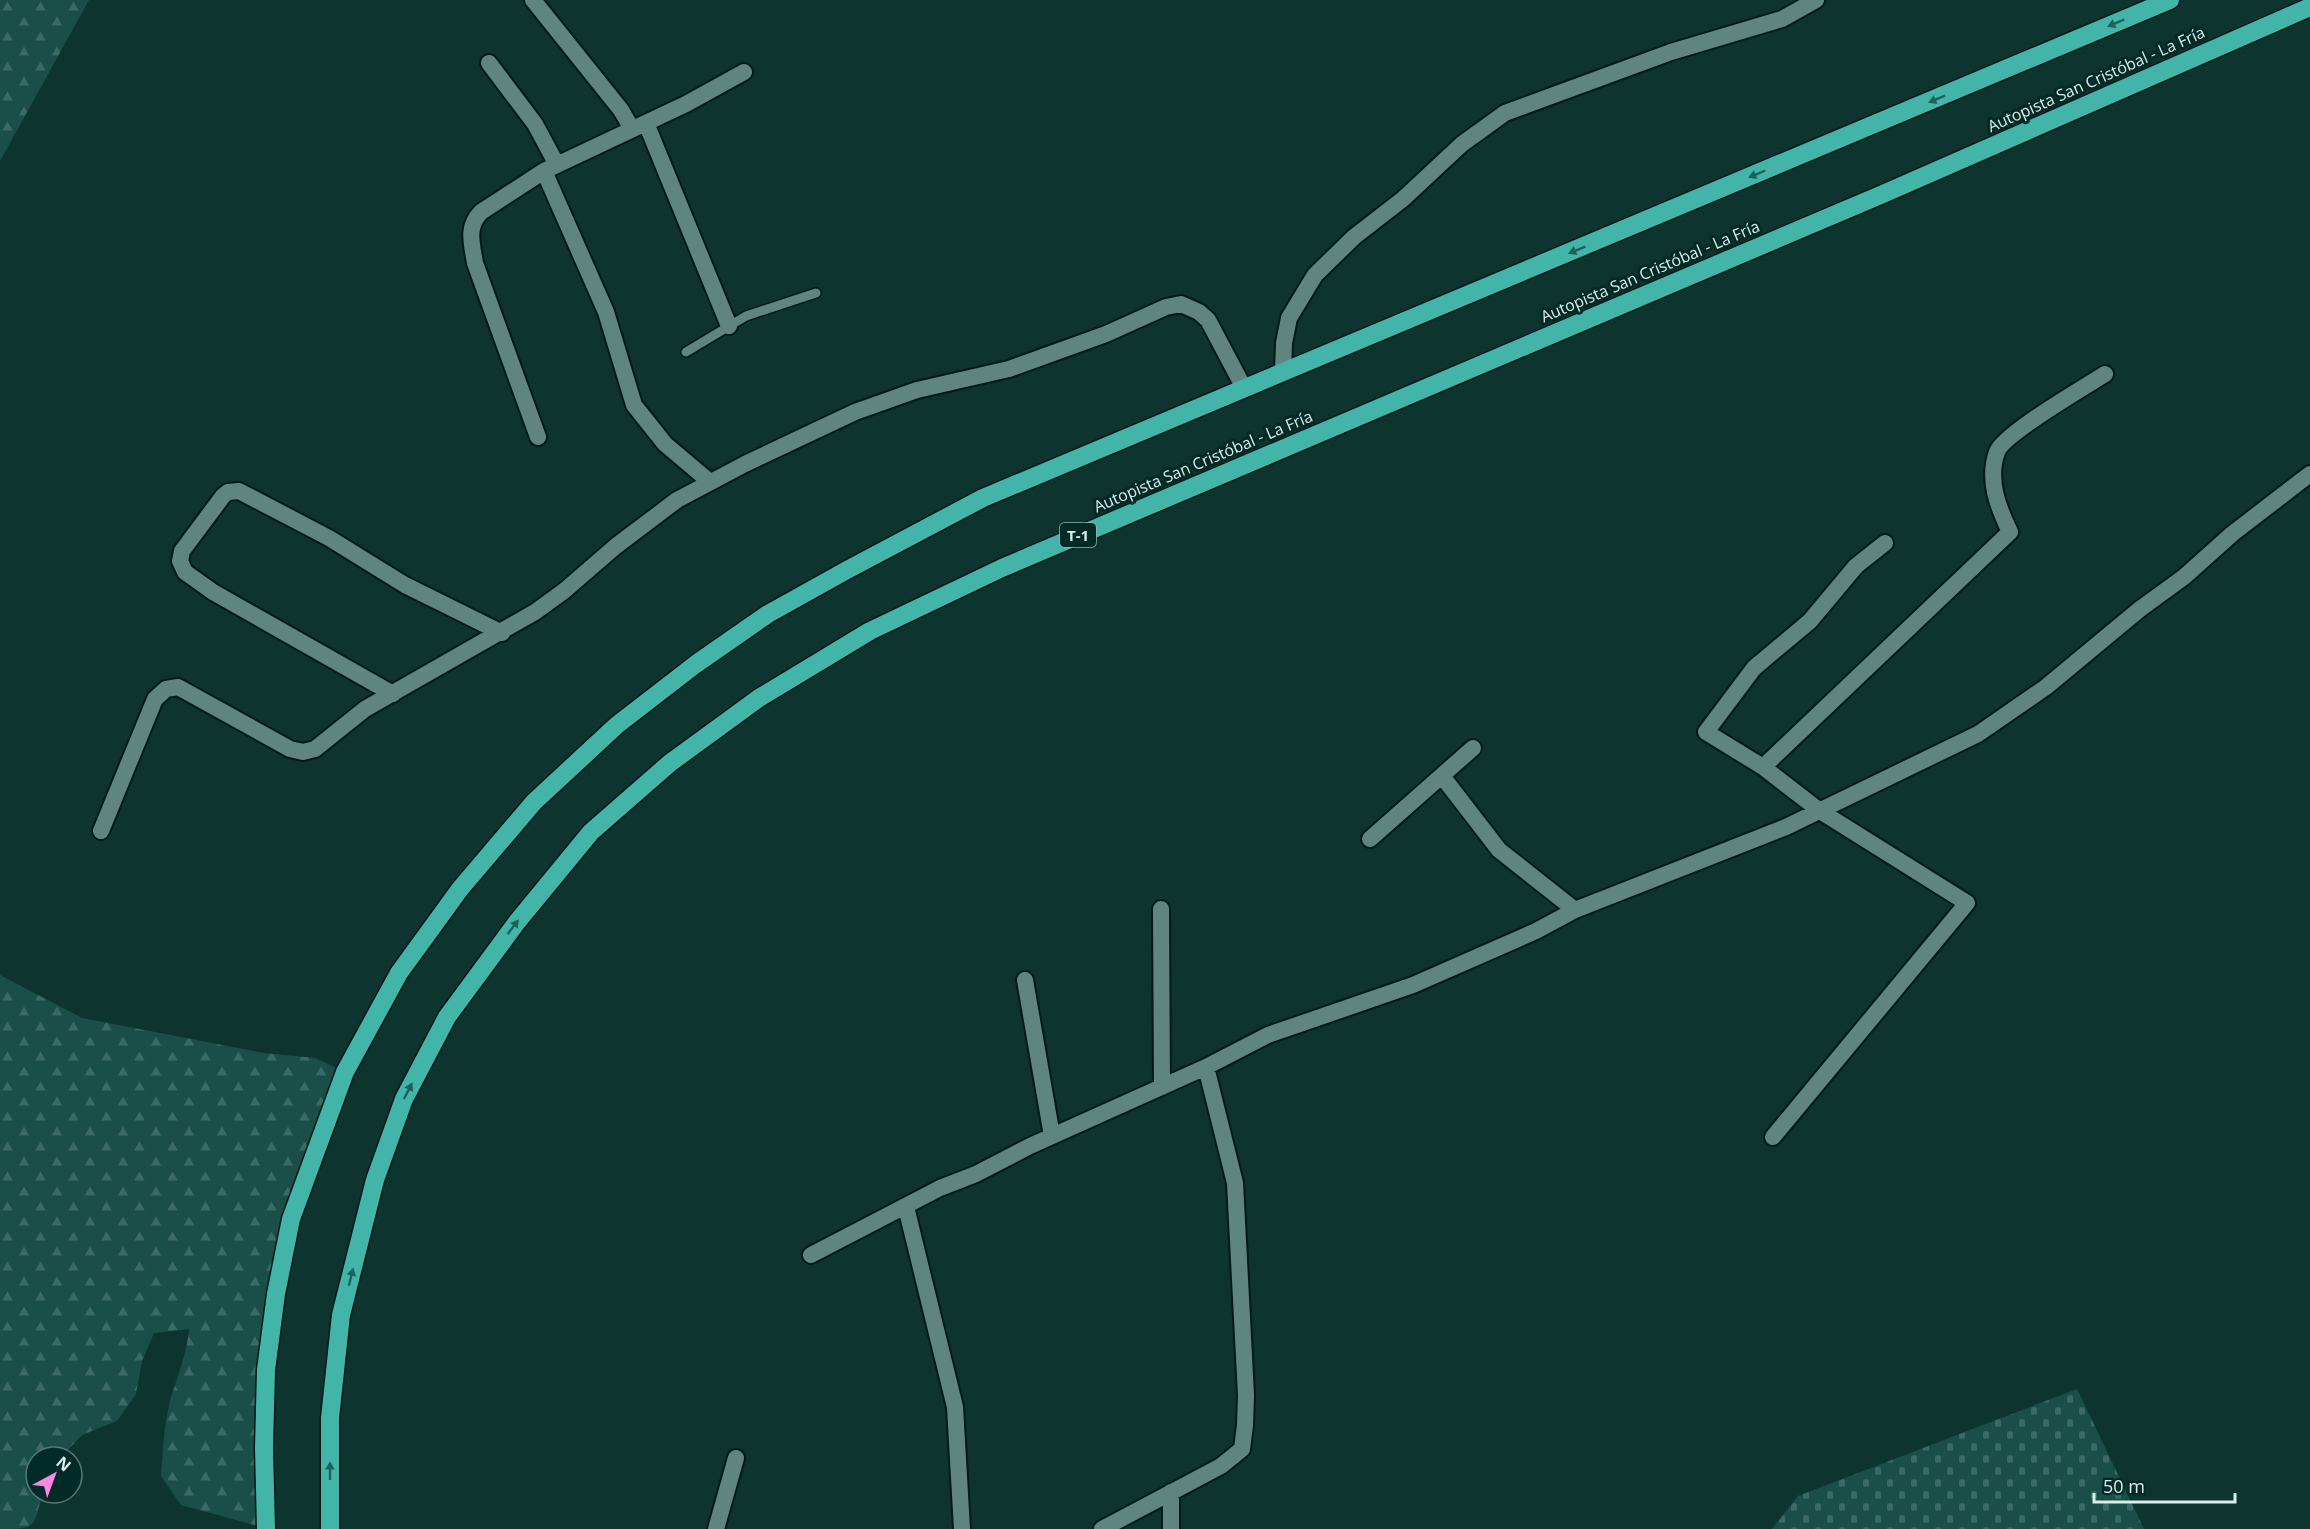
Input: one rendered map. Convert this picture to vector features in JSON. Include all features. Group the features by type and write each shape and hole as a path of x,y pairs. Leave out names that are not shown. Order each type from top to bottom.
{"highway":[{"path":"266,1529 264,1448 266,1370 276,1294 291,1219 345,1072 399,973 460,889 534,802 617,725 696,664 768,614 983,498 2170,0"},
{"name":"Autopista San Cristóbal - La Fría","path":"330,1529 330,1418 341,1315 375,1180 404,1099 447,1017 517,922 591,832 670,762 759,698 870,631 1002,568 1883,194 2310,7"}],"street":[{"path":"533,0 621,110 639,126 729,326"},
{"path":"1283,371 1284,343 1289,318 1315,274 1354,237 1403,199 1462,144 1505,113 1671,52 1782,19 1816,0"},
{"path":"489,63 535,124 606,312 634,405 665,444 710,482"},
{"path":"538,437 476,263 470,235 474,221 482,212 550,168 686,104 744,72"},
{"path":"101,831 156,699 166,689 178,687 290,749 303,752 315,749 365,709 502,633 564,591 616,546 677,500 855,412 917,390 1009,369 1106,333 1166,307 1180,304 1199,312 1208,320 1244,388"},
{"path":"1764,767 1804,726 2010,532 1996,501 1993,474 1997,450 2016,432 2105,374"},
{"path":"811,1256 940,1188 976,1174 1052,1136 1206,1067 1269,1035 1413,985 1536,931 1575,910 1821,811 1978,734 2046,687 2140,609 2184,577 2232,534 2310,474"},
{"path":"393,694 213,592 185,572 180,561 182,550 223,496 228,492 239,491 329,538 405,585 502,633"},
{"path":"1773,1137 1967,903 1821,811 1764,767 1706,732 1754,668 1810,621 1856,566 1885,543"},
{"path":"1370,838 1473,748"},
{"path":"1442,776 1499,850 1575,910"},
{"path":"1161,909 1162,1087"},
{"path":"1025,980 1052,1136"},
{"path":"1102,1529 1221,1466 1242,1449 1245,1425 1235,1183 1206,1067"},
{"path":"906,1207 955,1407 962,1529"},
{"path":"716,1529 736,1458"},
{"path":"1171,1492 1171,1529"}],"lane":[{"path":"686,352 729,326 760,311 816,293"}],"green space":[{"path":"0,0 89,0 0,161"},
{"path":"0,975 82,1018 264,1053 315,1058 345,1072 276,1294 265,1528 181,1505 161,1476 168,1410 184,1356 189,1329 154,1333 142,1361 136,1394 117,1421 82,1435 72,1445 24,1445 24,1505 39,1505 35,1520 28,1527 0,1529"},
{"path":"2077,1389 2144,1529 1772,1529 1798,1496"}]}
